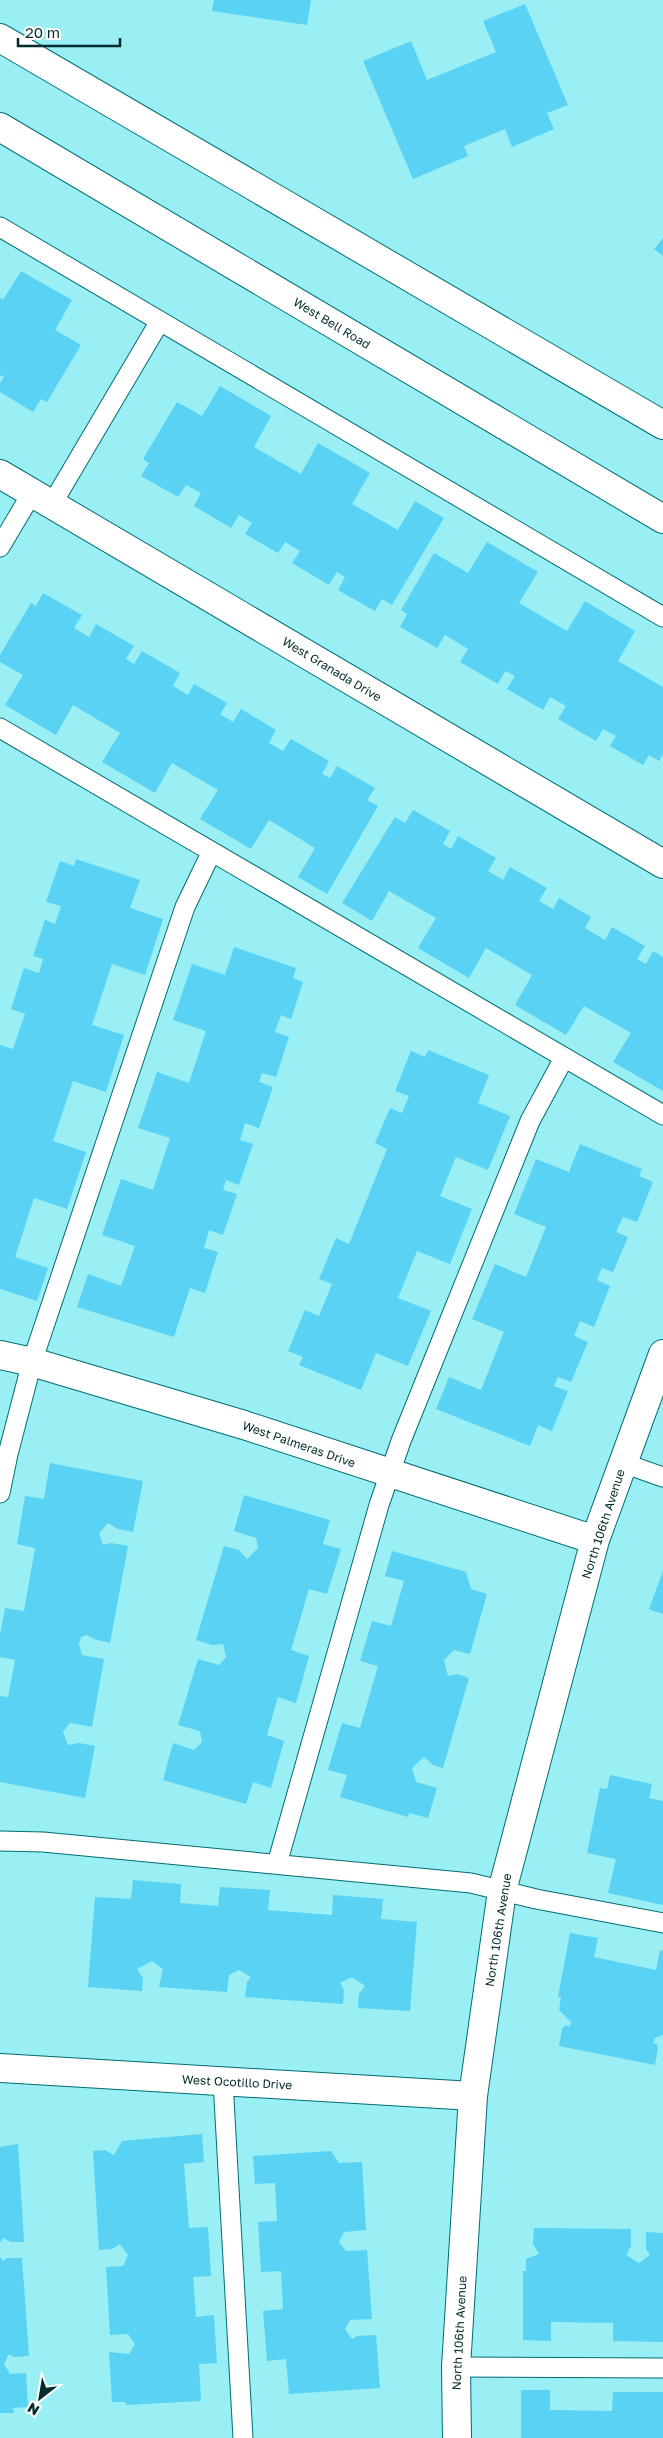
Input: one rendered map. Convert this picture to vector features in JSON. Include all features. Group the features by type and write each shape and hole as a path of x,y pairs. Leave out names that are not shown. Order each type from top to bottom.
{"street":[{"path":"0,38 663,425"},
{"name":"West Bell Road","path":"0,127 663,519"},
{"name":"West Granada Drive","path":"0,474 663,864"},
{"name":"North 106th Avenue","path":"457,2438 456,2367 474,2096 502,1891 595,1540 663,1354"},
{"name":"West Palmeras Drive","path":"0,1355 32,1362 244,1425 595,1540"},
{"name":"West Ocotillo Drive","path":"0,2068 474,2096"}],"lane":[{"path":"0,226 663,617"},
{"path":"0,547 42,498 160,321"},
{"path":"0,728 212,854 663,1115"},
{"path":"0,1493 32,1362 185,907 212,854"},
{"path":"277,1864 401,1441 530,1120 564,1058"},
{"path":"623,1463 663,1477"},
{"path":"0,1841 43,1842 471,1883 502,1891 663,1923"},
{"path":"223,2081 243,2438"},
{"path":"456,2367 663,2368"}],"building":[{"path":"214,0 311,0 307,25 212,11"},
{"path":"525,4 568,105 547,113 554,129 512,147 505,129 464,146 468,156 413,179 363,61 411,41 427,80 496,52 483,21"},
{"path":"663,238 663,256 654,249"},
{"path":"21,271 72,300 55,330 81,345 47,402 41,399 33,412 0,392 0,383 4,377 0,375 0,298 3,300"},
{"path":"220,386 271,416 254,447 301,474 318,443 370,473 352,504 398,530 415,501 444,518 392,605 382,599 375,611 338,590 345,577 337,572 329,585 292,563 300,551 285,542 278,553 245,534 252,523 239,515 231,528 194,506 201,493 186,485 178,497 141,476 149,463 143,459 177,402 202,416"},
{"path":"487,542 538,572 519,603 567,631 585,601 635,631 618,661 663,687 663,754 659,761 649,755 643,765 610,746 616,736 603,729 596,741 558,719 566,706 550,697 543,710 507,689 515,676 505,671 498,684 460,662 468,649 445,635 437,648 400,627 407,614 401,610 434,553 468,573"},
{"path":"43,593 82,615 74,628 89,637 96,624 134,646 126,659 134,664 142,651 180,673 173,686 188,695 194,684 227,703 220,714 233,722 241,709 276,730 269,743 283,751 291,739 329,761 322,774 330,778 337,766 375,788 367,800 378,806 327,894 298,877 315,848 269,820 251,849 200,819 218,790 172,763 155,793 102,762 120,733 73,705 56,735 5,705 23,675 0,662 0,655 31,603 36,606"},
{"path":"413,810 450,831 443,844 451,849 458,836 496,858 488,871 503,880 510,867 547,888 539,901 553,909 559,898 591,917 585,928 605,940 612,927 645,946 637,959 646,964 653,951 663,957 663,1091 613,1062 631,1033 584,1006 566,1035 515,1005 532,975 486,948 469,978 418,948 436,918 389,891 372,921 342,903 395,817 405,823"},
{"path":"76,859 140,880 130,908 163,919 145,975 112,964 92,1025 124,1035 106,1092 73,1081 53,1141 86,1152 67,1209 34,1198 15,1257 48,1268 37,1301 0,1289 0,1045 13,1049 25,1014 11,1009 24,968 39,973 43,959 33,956 45,920 55,924 61,906 46,902 60,861 74,866"},
{"path":"234,947 296,968 293,978 303,982 291,1019 281,1015 275,1032 289,1037 276,1077 262,1073 259,1082 273,1087 259,1128 245,1123 240,1140 253,1144 239,1185 226,1180 223,1190 237,1194 223,1235 209,1230 204,1248 218,1252 205,1293 190,1288 174,1337 77,1307 88,1274 121,1286 135,1246 102,1235 121,1179 153,1190 170,1138 138,1128 157,1072 189,1083 206,1031 173,1020 192,964 225,975"},
{"path":"428,1050 489,1075 478,1103 510,1116 488,1170 456,1157 440,1196 472,1209 450,1264 417,1251 398,1298 431,1311 408,1366 376,1353 361,1390 299,1365 303,1357 288,1351 305,1310 319,1316 332,1284 319,1279 336,1238 349,1244 387,1149 375,1143 390,1108 402,1113 409,1096 395,1091 411,1051 425,1057"},
{"path":"580,1144 642,1169 639,1176 653,1182 637,1222 623,1217 616,1232 628,1237 613,1272 602,1268 597,1280 610,1286 594,1327 580,1321 574,1336 588,1342 571,1382 558,1377 554,1386 568,1391 552,1431 538,1425 530,1446 436,1409 449,1377 481,1390 504,1332 472,1319 495,1264 526,1277 546,1227 514,1214 536,1159 569,1172"},
{"path":"50,1463 143,1481 133,1532 118,1529 108,1523 99,1533 103,1545 111,1543 128,1546 110,1643 87,1635 81,1637 79,1644 82,1655 104,1659 92,1727 70,1723 63,1732 68,1745 79,1743 95,1746 85,1798 0,1782 0,1696 8,1697 15,1660 0,1657 0,1635 5,1608 24,1611 35,1548 17,1544 25,1496 44,1499"},
{"path":"244,1495 330,1520 323,1544 341,1549 327,1594 309,1589 291,1650 309,1656 296,1703 278,1697 267,1735 284,1741 271,1788 253,1782 246,1804 163,1780 173,1743 194,1750 202,1742 200,1731 178,1725 198,1659 219,1665 226,1657 223,1644 212,1645 196,1640 224,1546 239,1550 247,1559 258,1548 256,1538 234,1531"},
{"path":"392,1551 466,1572 471,1589 487,1594 470,1654 454,1650 444,1660 448,1676 458,1674 469,1678 443,1768 433,1765 424,1757 412,1768 416,1782 437,1788 428,1818 409,1813 408,1817 340,1797 347,1775 328,1770 342,1723 360,1728 378,1666 360,1661 372,1621 391,1626 404,1581 385,1576"},
{"path":"663,1571 663,1614 649,1609"},
{"path":"610,1775 652,1784 649,1798 663,1801 663,1905 608,1893 616,1859 587,1853 600,1788 607,1789"},
{"path":"133,1880 181,1884 180,1903 218,1906 220,1887 270,1890 268,1910 332,1915 333,1895 383,1899 381,1919 417,1922 410,2011 358,2008 359,1994 365,1986 352,1977 340,1983 344,1990 343,2004 245,1997 247,1982 251,1977 239,1970 229,1975 227,1992 159,1987 163,1969 152,1961 137,1969 143,1978 142,1991 88,1987 95,1897 131,1899"},
{"path":"570,1933 598,1938 594,1957 656,1970 660,1950 663,1951 663,2035 655,2038 653,2044 656,2043 658,2048 655,2065 559,2046 562,2029 566,2025 570,2027 571,2022 559,2010 561,1997 558,1997"},
{"path":"202,2134 204,2162 184,2164 189,2228 208,2227 211,2276 193,2277 196,2317 214,2315 217,2363 199,2364 201,2401 126,2405 126,2402 112,2402 109,2352 129,2354 135,2344 128,2334 110,2335 106,2267 123,2266 128,2255 120,2244 112,2249 99,2250 93,2151 105,2150 114,2155 122,2141"},
{"path":"18,2144 24,2242 11,2242 3,2238 0,2243 0,2147"},
{"path":"331,2151 339,2163 362,2162 366,2230 344,2232 339,2242 346,2251 367,2250 372,2319 350,2320 345,2329 352,2339 357,2336 376,2335 380,2388 289,2394 286,2359 267,2361 263,2311 283,2309 281,2271 261,2272 258,2222 277,2221 275,2183 255,2184 253,2156"},
{"path":"534,2228 631,2229 631,2246 626,2255 639,2263 650,2255 646,2249 646,2232 663,2233 663,2342 613,2341 613,2323 551,2322 551,2341 523,2340 523,2271 526,2271 526,2259 539,2254 533,2244"},
{"path":"0,2257 3,2261 7,2258 22,2258 29,2356 14,2357 9,2354 4,2364 10,2374 26,2373 28,2407 13,2408 14,2413 0,2413"},
{"path":"521,2390 550,2390 550,2410 612,2411 613,2392 663,2392 663,2438 521,2438"}]}
